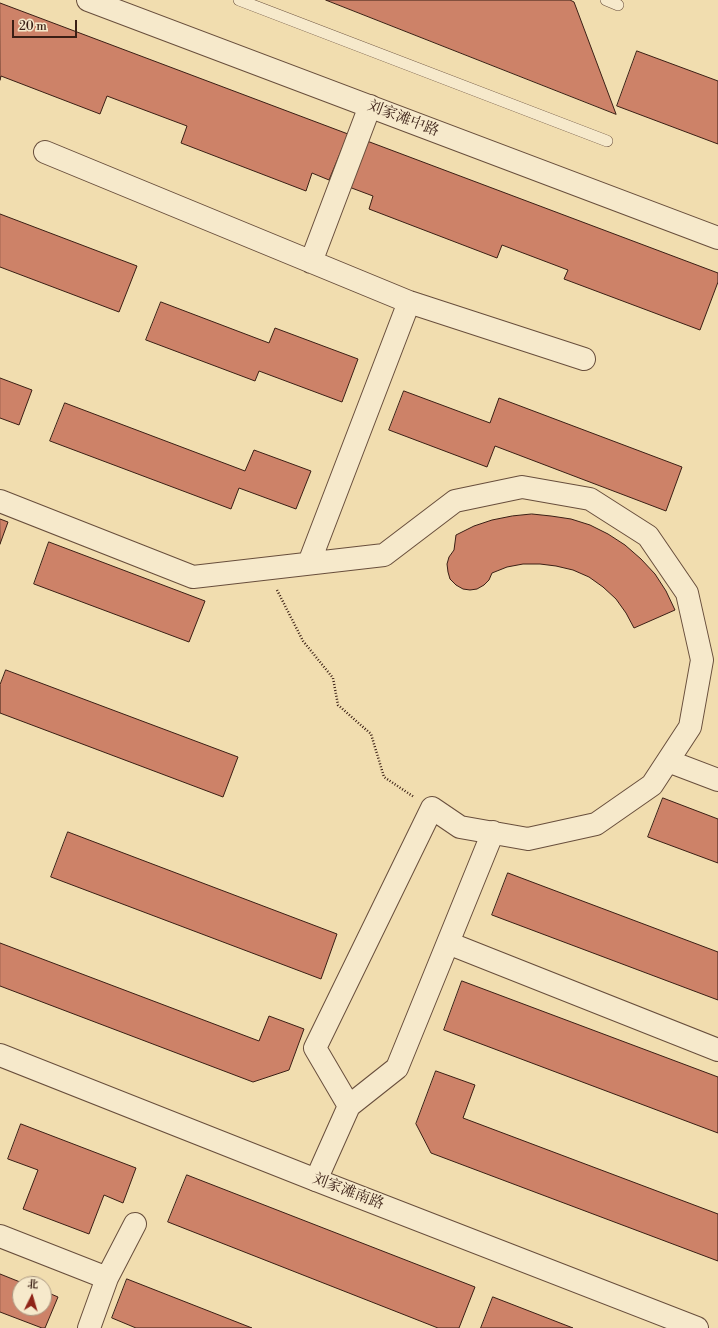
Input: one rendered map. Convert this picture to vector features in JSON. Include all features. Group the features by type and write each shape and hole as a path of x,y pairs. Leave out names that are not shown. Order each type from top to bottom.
{"street":[{"name":"刘家滩中路","path":"88,0 718,238"},
{"path":"311,262 370,106"},
{"path":"45,152 409,302 584,359"},
{"path":"309,563 409,302"},
{"path":"0,501 193,577 384,555 455,501 522,487 590,499 648,536 687,593 708,646 702,660 690,727 652,785 596,824 528,839 460,827 432,808 314,1048 349,1106"},
{"path":"668,761 718,780"},
{"path":"316,1180 349,1106 397,1068 494,832"},
{"path":"448,943 718,1050"},
{"name":"刘家滩南路","path":"0,1055 697,1328"},
{"path":"89,1328 107,1278 135,1224"},
{"path":"0,1236 107,1278"}],"lane":[{"path":"239,0 607,141"},
{"path":"606,0 618,5"}],"path":[{"path":"266,568 303,641 333,678 338,704 371,734 384,777 432,808"}],"building":[{"path":"326,0 570,0 574,2 616,114"},
{"path":"0,3 348,134 329,180 312,173 306,191 181,143 187,126 107,96 100,114 1,76 0,80"},
{"path":"637,51 718,81 718,144 617,106"},
{"path":"367,141 718,273 718,282 700,330 564,279 568,270 502,245 497,258 369,209 373,196 349,187"},
{"path":"0,214 137,266 119,312 0,267"},
{"path":"161,302 269,343 275,328 358,359 342,402 259,371 255,381 146,340"},
{"path":"0,378 32,390 19,425 0,418"},
{"path":"404,391 490,423 499,398 682,467 666,511 495,446 487,467 389,430"},
{"path":"65,403 245,471 254,450 311,471 296,509 239,488 231,509 50,441"},
{"path":"532,514 571,519 590,525 625,545 655,574 666,591 675,610 634,628 616,599 603,587 589,577 573,570 556,566 523,564 507,567 492,573 489,580 484,585 477,589 470,590 463,589 450,579 447,564 449,557 454,550 456,535 474,526 492,520"},
{"path":"0,519 8,522 0,544"},
{"path":"49,542 205,601 189,642 34,584"},
{"path":"6,670 238,757 223,797 0,713 0,685"},
{"path":"663,798 718,819 718,863 648,837"},
{"path":"68,832 337,934 321,979 51,877"},
{"path":"508,873 718,952 718,1000 492,915"},
{"path":"0,943 259,1041 269,1016 304,1029 289,1070 253,1082 0,986"},
{"path":"462,981 718,1077 718,1133 444,1030"},
{"path":"436,1071 475,1085 463,1118 718,1214 718,1261 431,1153 416,1124"},
{"path":"21,1124 136,1168 123,1203 104,1195 89,1234 23,1209 38,1170 8,1159"},
{"path":"187,1175 475,1287 459,1328 438,1328 168,1222"},
{"path":"0,1274 12,1279 12,1316 50,1316 45,1328 42,1328 0,1312"},
{"path":"127,1279 252,1328 136,1328 112,1318"},
{"path":"52,1294 58,1297 52,1311"},
{"path":"493,1297 573,1328 481,1328"}]}
